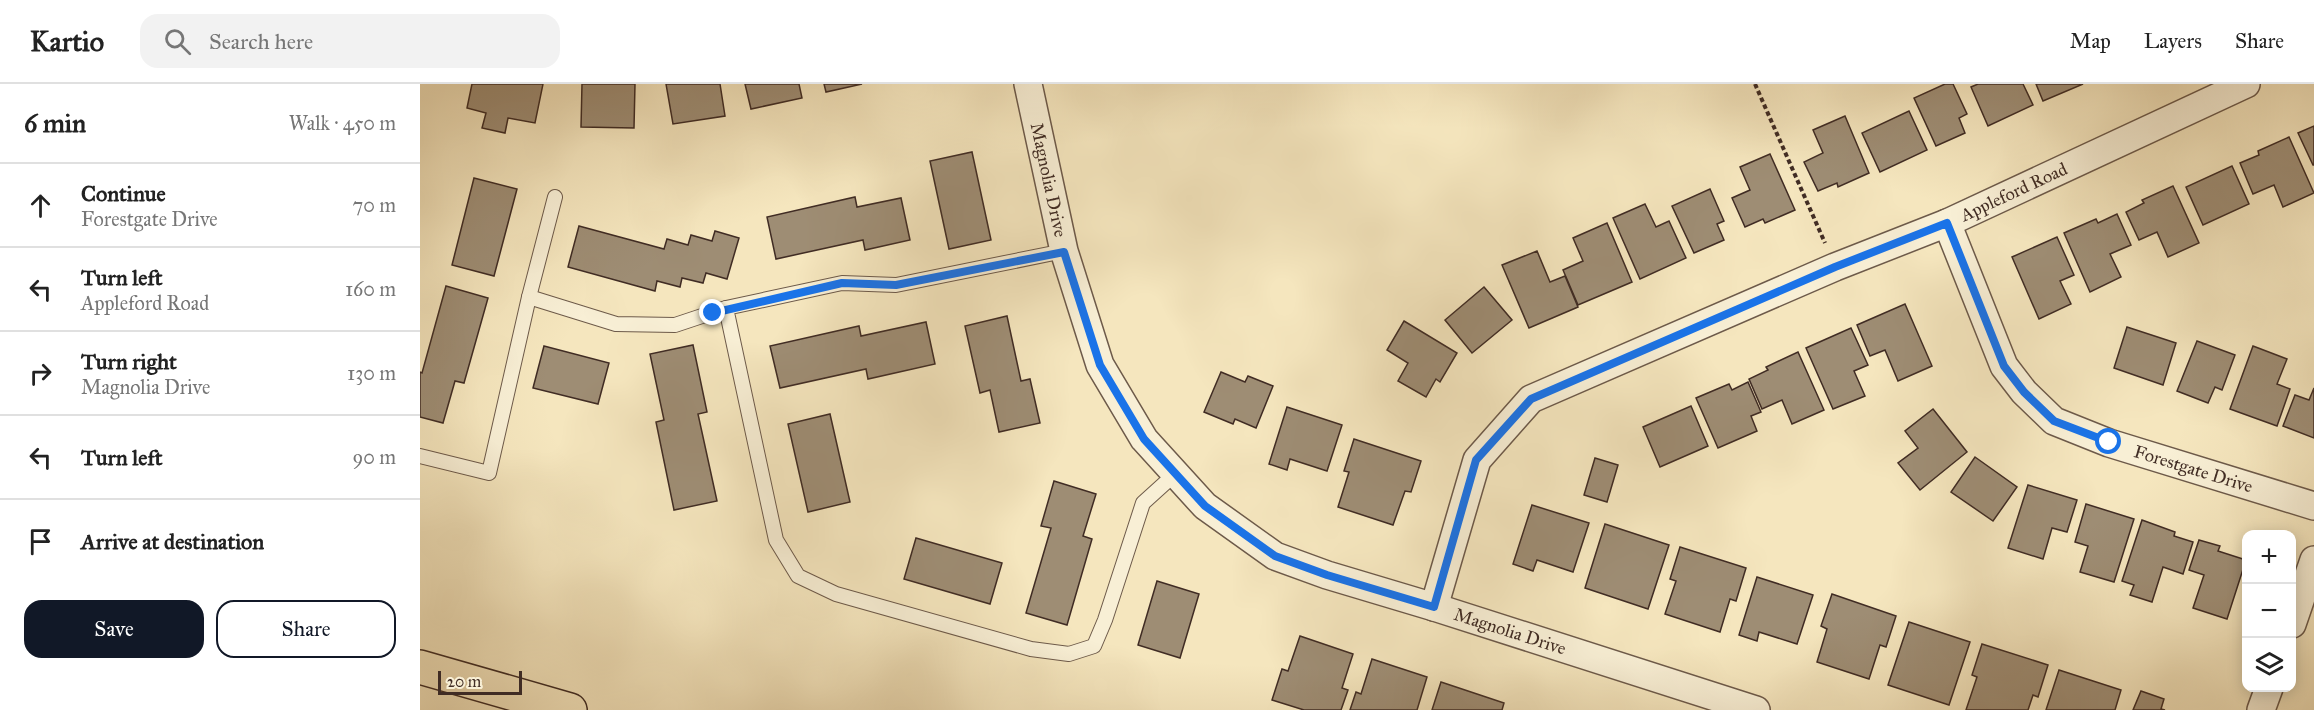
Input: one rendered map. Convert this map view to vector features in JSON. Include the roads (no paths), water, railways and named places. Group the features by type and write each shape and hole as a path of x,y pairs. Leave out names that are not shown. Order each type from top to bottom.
{"highway":[{"path":"420,667 570,710"}],"street":[{"name":"Magnolia Drive","path":"1028,84 1064,252 1100,365 1144,439 1205,506 1275,556 1327,575 1756,710"},
{"name":"Appleford Road","path":"1434,607 1476,460 1531,399 1835,267 1947,223 2246,84"},
{"name":"Forestgate Drive","path":"1947,223 2004,366 2024,392 2054,421 2109,442 2314,506"},
{"path":"2296,612 2314,560"},
{"path":"2262,710 2267,692"}],"lane":[{"path":"420,456 489,473 529,297 555,197"},
{"path":"529,297 616,324 675,325 726,308 842,283 896,285 1064,252"},
{"path":"726,308 776,540 798,576 836,594 1031,649 1069,654 1094,646 1105,620 1143,503 1175,474"}]}
